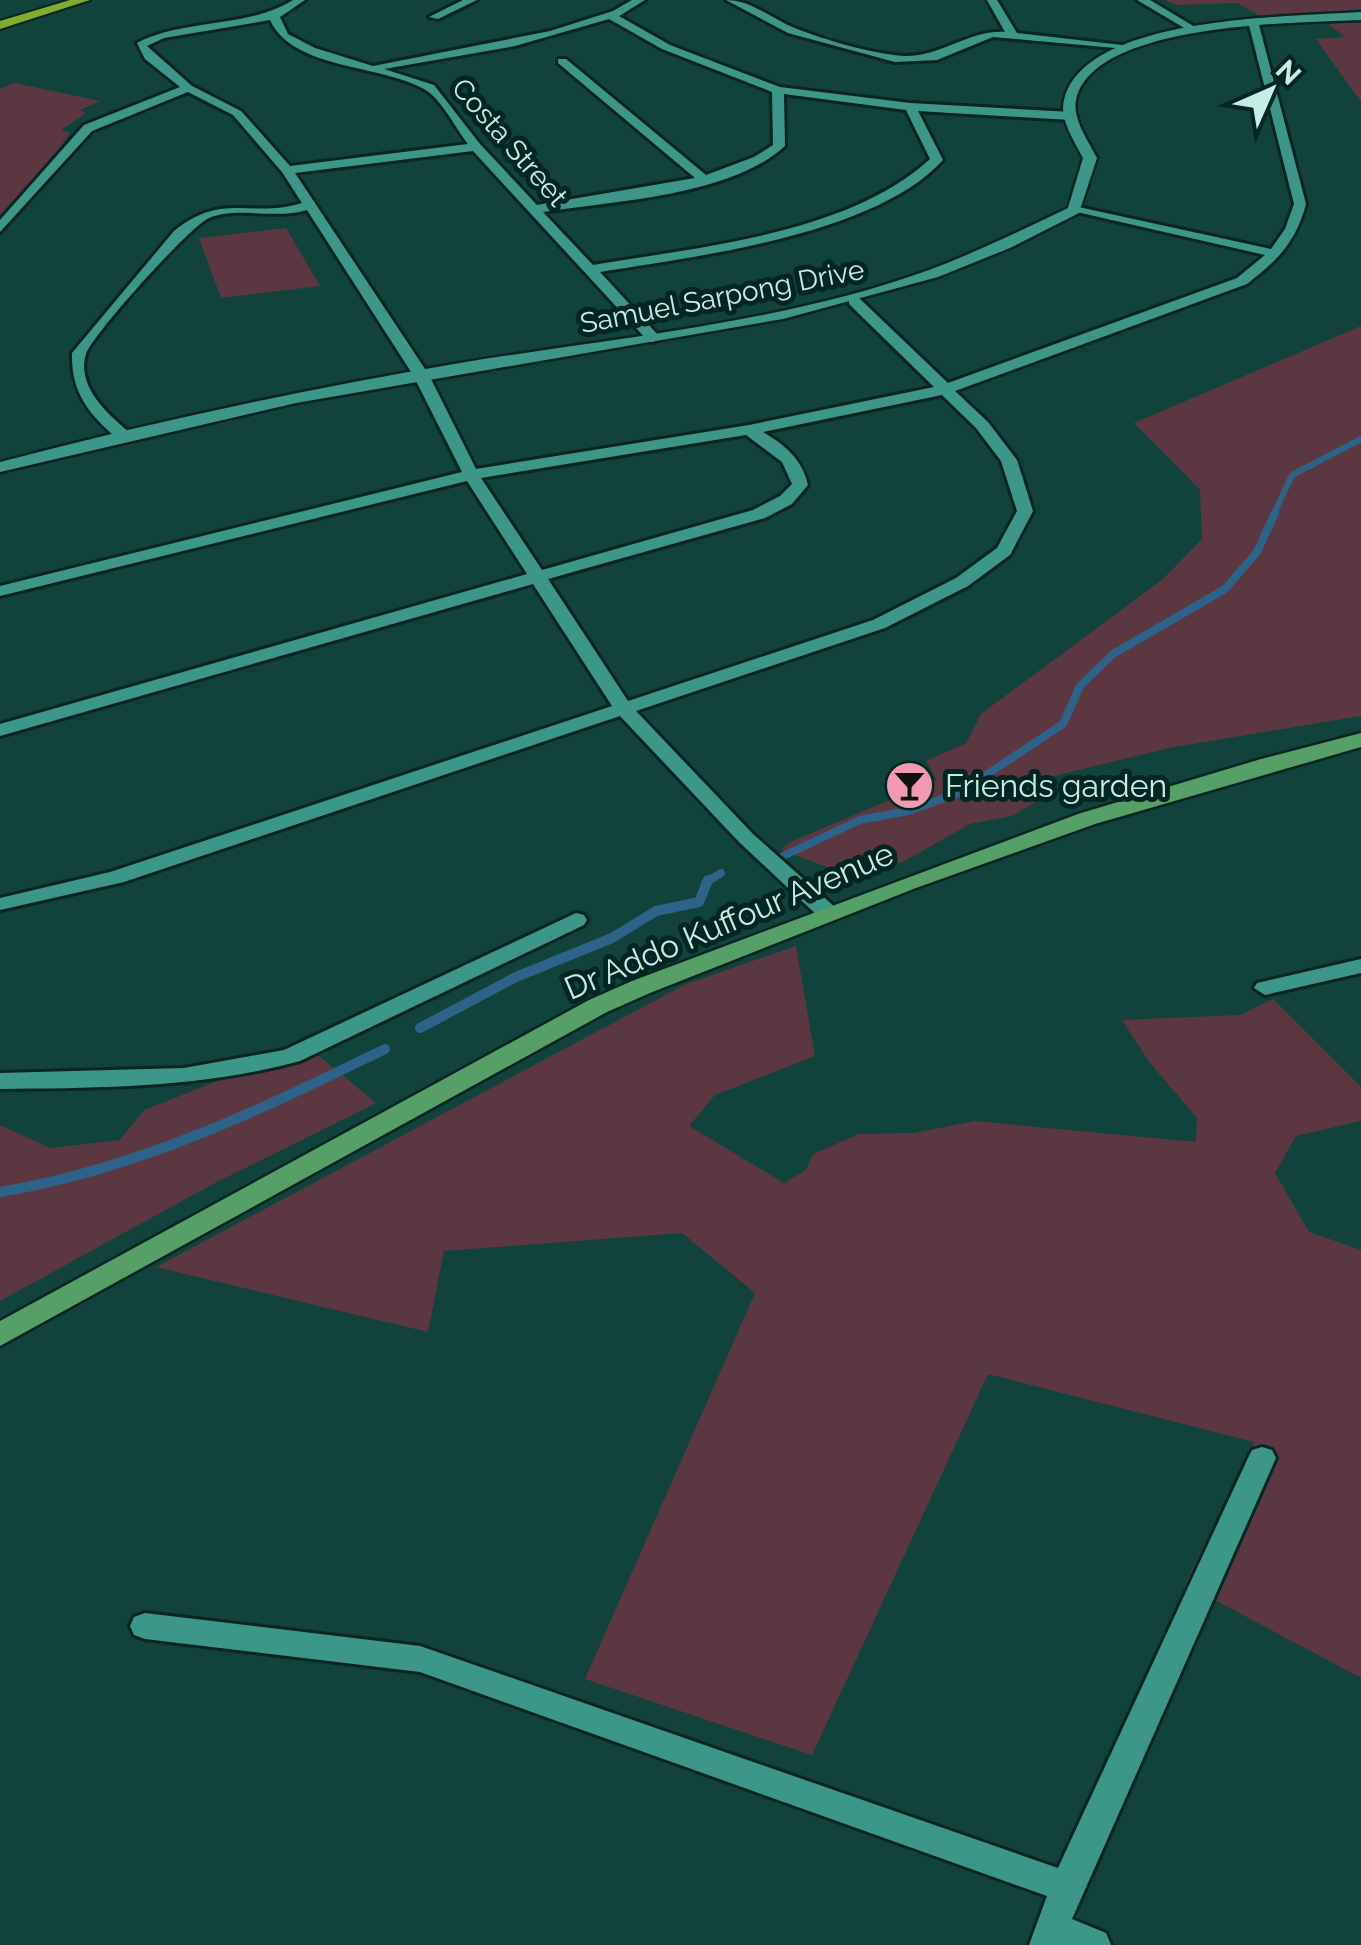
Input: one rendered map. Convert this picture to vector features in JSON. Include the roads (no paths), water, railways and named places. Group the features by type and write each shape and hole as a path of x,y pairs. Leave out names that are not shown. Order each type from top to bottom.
{"highway":[{"path":"0,25 84,0"}],"main road":[{"name":"Dr Addo Kuffour Avenue","path":"0,1335 598,1006 936,870 1118,809 1361,740"}],"street":[{"path":"300,0 274,16 161,35 142,44 149,57 188,88 237,113 287,170 421,375 470,475 624,708 746,838 828,913"},
{"path":"434,17 472,0"},
{"path":"375,68 611,16 640,0"},
{"path":"731,0 792,31 895,59 933,58 983,35 1012,34 1126,46 1195,30 1361,16"},
{"path":"992,0 1012,34"},
{"path":"1142,0 1195,30"},
{"name":"Costa Street","path":"274,16 283,36 296,44 430,87 476,147 653,338"},
{"path":"611,16 666,48 778,90 910,108 1071,116"},
{"path":"0,592 470,475 749,430 943,390 1242,281 1278,254 1296,226 1300,204 1254,26"},
{"path":"1126,46 1080,78 1070,98 1071,116 1090,158 1074,210 1278,254"},
{"path":"562,60 702,179"},
{"path":"0,228 88,128 188,88"},
{"path":"534,209 702,179 746,166 780,143 778,90"},
{"path":"590,270 730,246 823,219 900,188 937,160 910,108"},
{"path":"287,170 476,147"},
{"path":"122,434 86,401 77,381 80,353 190,219 230,210 277,215 308,206"},
{"name":"Samuel Sarpong Drive","path":"0,467 122,434 421,375 854,301 970,262 1074,210"},
{"path":"0,904 116,876 879,624 962,582 1004,550 1025,511 1010,460 982,425 854,301"},
{"path":"0,730 759,514 786,500 800,485 798,468 749,430"},
{"path":"0,1080 151,1080 258,1066 292,1056 576,920"},
{"path":"1265,988 1361,966"},
{"path":"1094,1945 1049,1936 1067,1887 1262,1458"},
{"path":"146,1626 420,1659 1067,1887"}],"waterway":[{"path":"1273,516 1292,475 1361,439"},
{"path":"781,857 860,820 908,811 959,793 1063,724 1080,686 1113,654 1225,589 1257,552 1275,513"},
{"path":"707,882 721,873"},
{"path":"420,1028 516,977 612,938 656,911 699,902 707,882"},
{"path":"0,1192 51,1182 150,1153 245,1115 385,1049"}],"place":[{"name":"Friends garden","path":"910,786"}]}
